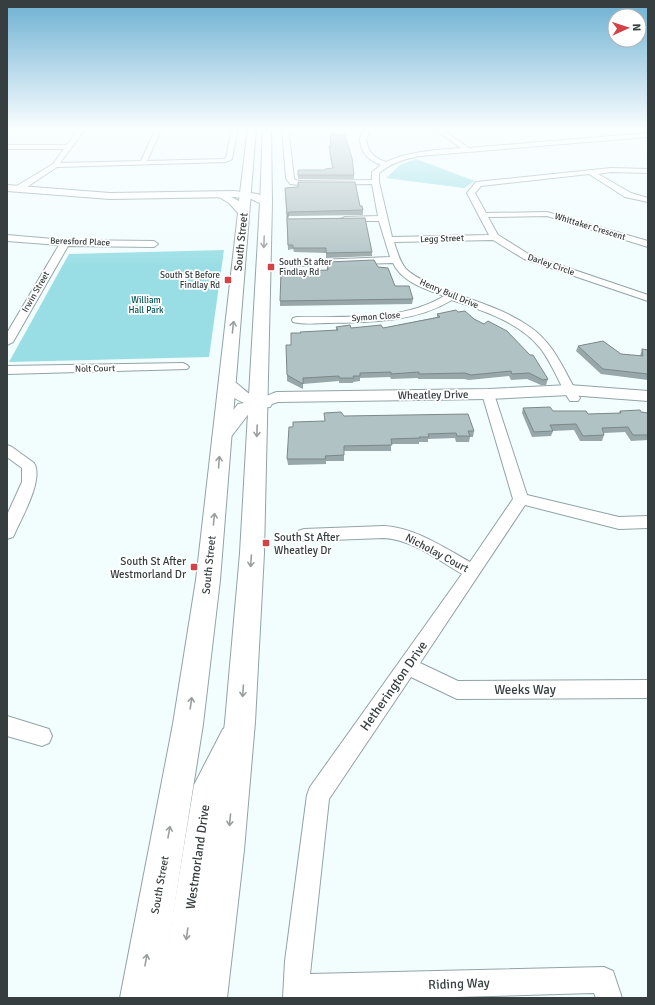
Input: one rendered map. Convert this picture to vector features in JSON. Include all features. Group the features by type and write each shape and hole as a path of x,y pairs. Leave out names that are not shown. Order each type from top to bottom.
{"main road":[{"name":"South Street","path":"207,998 228,850 240,722 252,553 258,403 254,175"},
{"name":"South Street","path":"140,998 189,716 208,580 227,383 259,175"},
{"path":"12,189 142,198 255,198"},
{"path":"110,196 255,198"},
{"path":"225,197 234,201 255,198"}],"street":[{"path":"12,189 37,175"},
{"path":"290,175 293,182 300,183 375,182 376,175"},
{"name":"Darley Circle","path":"563,175 479,184 471,193 495,237 526,257 648,298"},
{"path":"595,175 628,194 648,200"},
{"name":"Henry Bull Drive","path":"375,182 389,240 400,268 411,278 517,323 537,338 548,352 571,394"},
{"name":"Whittaker Crescent","path":"483,215 547,214 648,244"},
{"path":"338,219 384,218"},
{"name":"Legg Street","path":"389,240 495,237"},
{"name":"Beresford Place","path":"7,238 65,243 154,244"},
{"name":"Irwin Street","path":"7,342 65,243"},
{"path":"294,264 397,260"},
{"name":"Symon Close","path":"297,320 375,318 402,315 425,310 451,296"},
{"name":"Nolt Court","path":"7,370 183,367"},
{"name":"Wheatley Drive","path":"227,383 241,396 258,403 294,407 571,394 648,396"},
{"path":"489,397 521,499 619,523 648,522"},
{"path":"221,438 244,408 258,403"},
{"path":"7,450 29,466 29,482 7,533"},
{"name":"Hetherington Drive","path":"296,993 298,961 318,795 473,572 521,499"},
{"name":"Nicholay Court","path":"304,535 384,532 398,533 413,538 473,572"},
{"name":"Weeks Way","path":"407,666 457,690 648,690"},
{"name":"Westmorland Drive","path":"176,998 208,785 240,722"},
{"path":"7,726 42,736"},
{"name":"Riding Way","path":"296,993 604,980 609,998"}],"green space":[{"path":"389,175 459,175 475,181 464,188 386,178"},
{"name":"William Hall Park","path":"224,250 209,357 9,362 69,254"}],"building":[{"path":"298,182 355,182 360,206 362,206 363,210 289,212 287,214 285,188 298,187"},
{"path":"287,217 289,219 365,218 372,252 326,253 326,248 293,248 293,245 288,245"},
{"path":"374,260 378,267 388,268 395,286 409,286 413,299 280,301 281,272 328,270 327,262"},
{"path":"456,310 458,312 465,311 474,319 484,324 488,321 507,331 530,355 533,355 548,379 543,380 529,373 512,374 511,371 471,375 465,373 419,374 419,372 391,374 391,372 360,373 360,376 353,376 354,378 339,378 339,376 303,378 303,384 287,375 286,345 291,345 291,333 338,330 336,327 350,325 351,328 381,325 383,328 440,317 437,314"},
{"path":"603,341 621,354 643,356 642,349 648,350 648,374 603,369 578,346"},
{"path":"550,407 553,411 586,411 588,414 621,413 620,411 640,410 641,412 648,413 648,435 633,435 628,427 602,428 604,435 583,436 576,424 550,425 553,431 534,432 523,408"},
{"path":"341,412 344,416 468,414 474,431 468,431 470,436 457,436 456,433 428,434 429,437 391,439 392,445 344,446 344,455 325,456 326,459 287,459 289,427 293,427 293,422 325,421 324,413"}],"place":[{"name":"South St after Findlay Rd","path":"271,267"},
{"name":"South St Before Findlay Rd","path":"228,280"},
{"name":"South St After Wheatley Dr","path":"266,543"},
{"name":"South St After Westmorland Dr","path":"194,567"}]}
